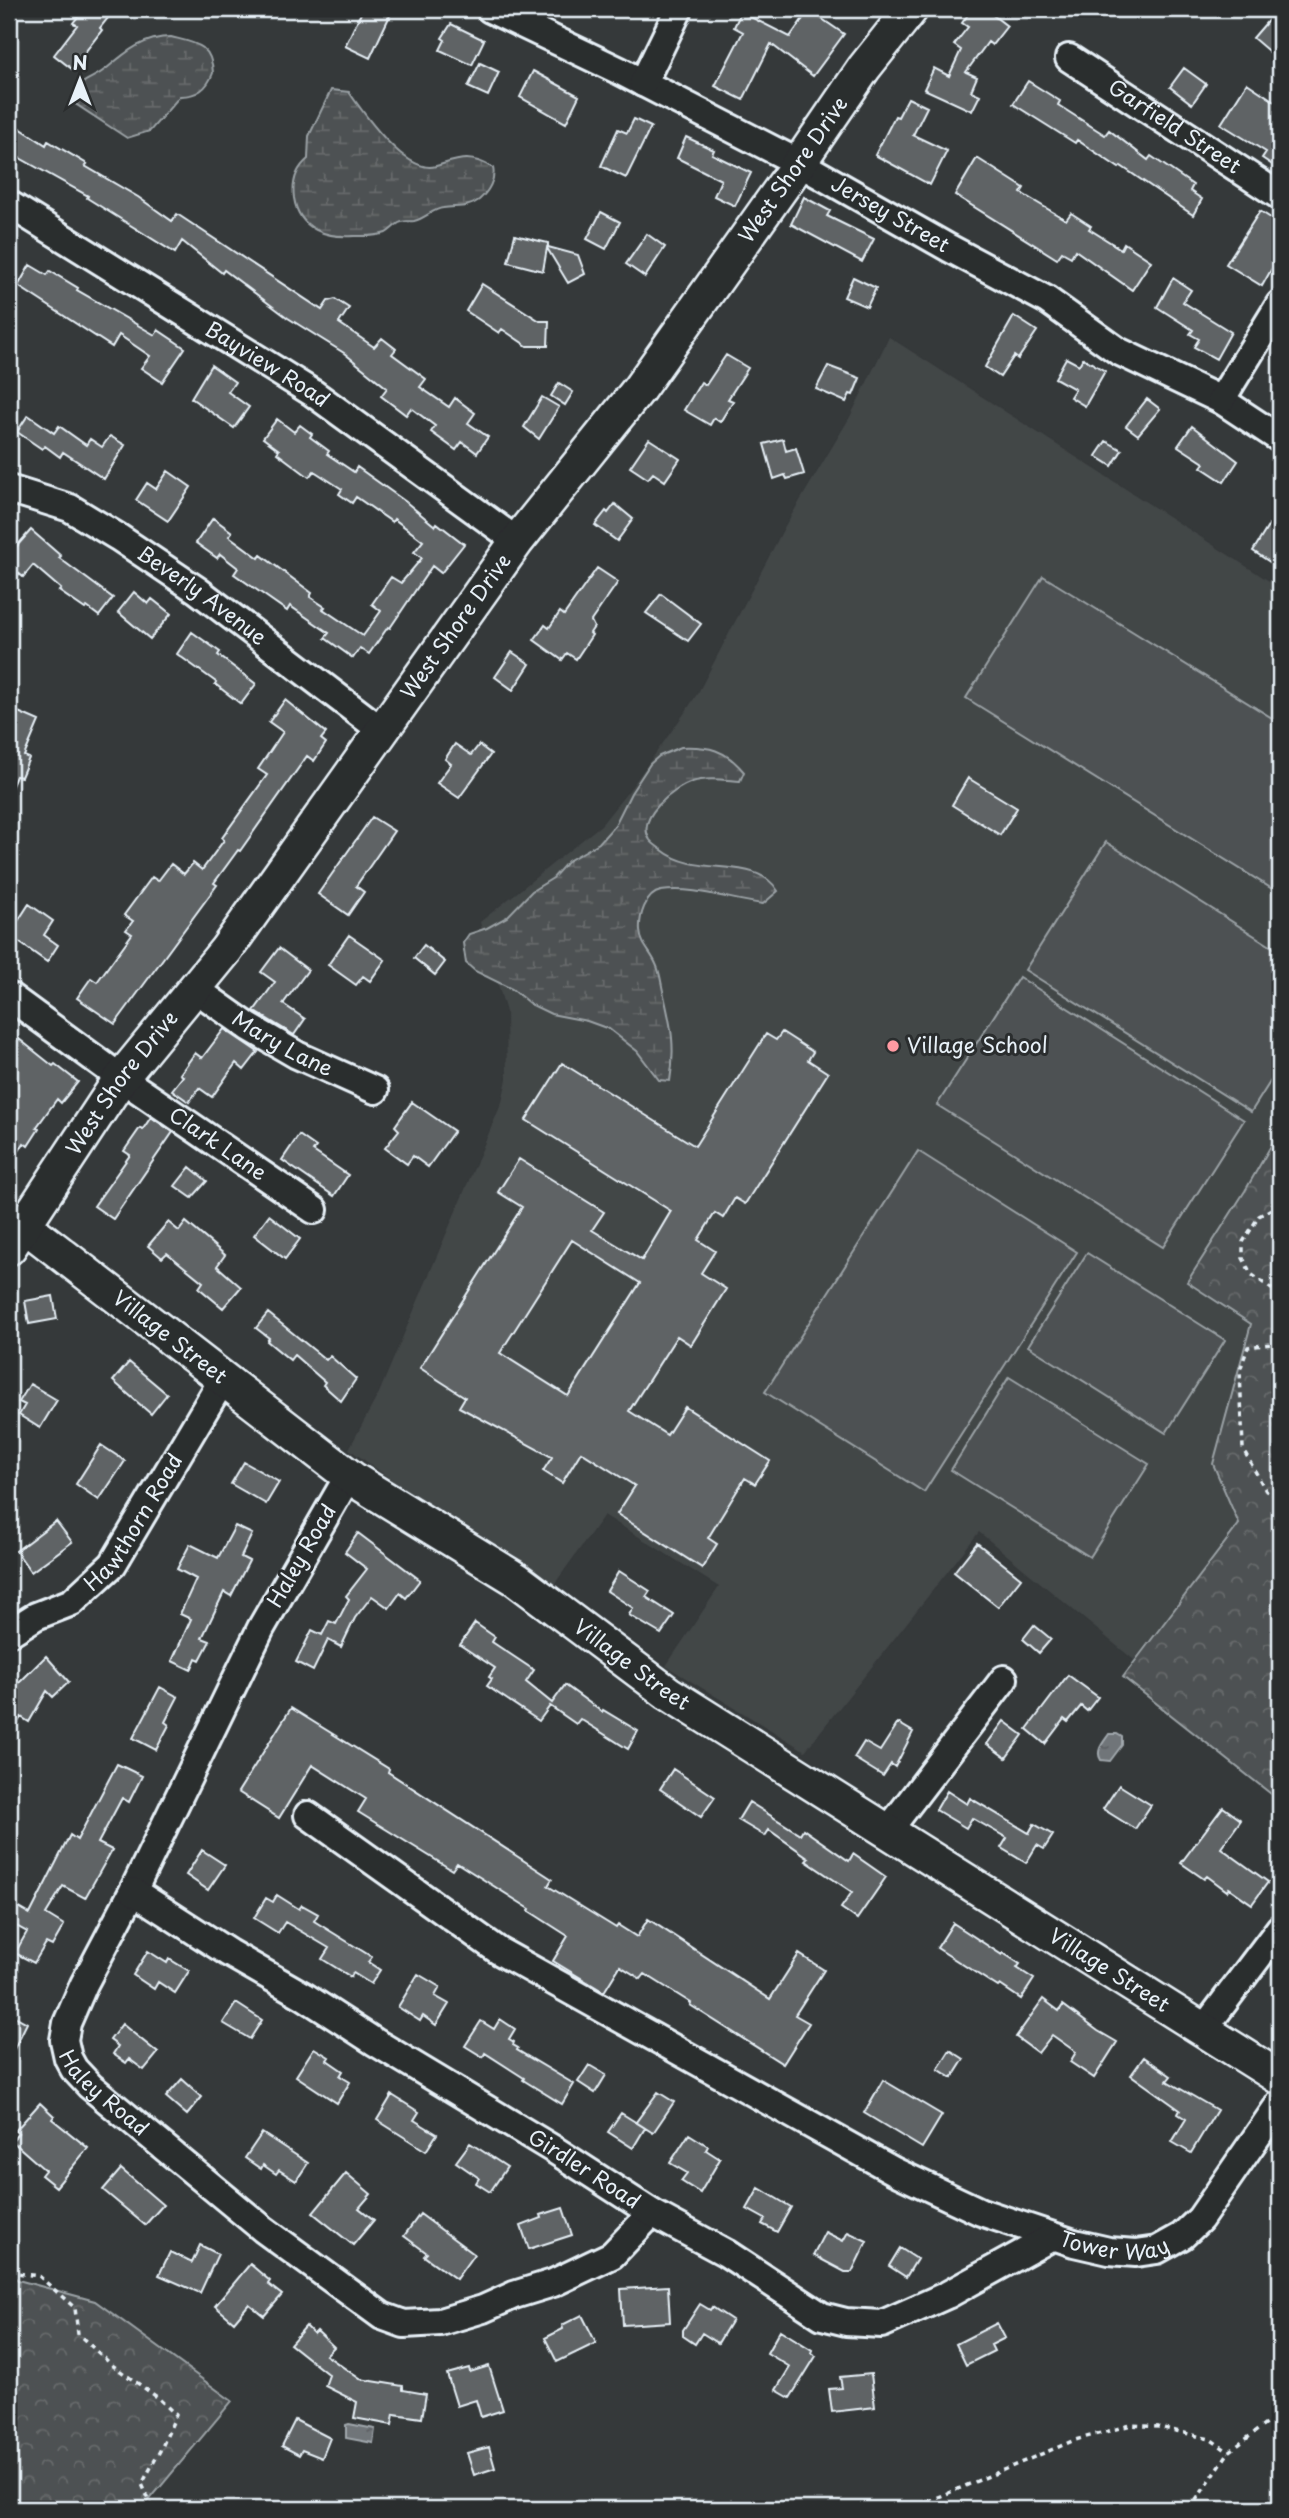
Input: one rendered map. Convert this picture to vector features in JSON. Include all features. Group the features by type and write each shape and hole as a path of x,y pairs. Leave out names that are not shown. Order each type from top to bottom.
{"main road":[{"name":"West Shore Drive","path":"14,1229 121,1078 226,950 517,541 639,389 864,68 911,9"},
{"name":"Village Street","path":"14,1229 223,1379 353,1479 516,1579 668,1693 1280,2078"}],"street":[{"name":"Jersey Street","path":"490,9 799,163 1046,300 1118,351 1221,400 1280,439"},
{"path":"643,83 679,9"},
{"name":"Garfield Street","path":"1069,58 1280,196"},
{"name":"Bayview Road","path":"9,204 313,393 517,541"},
{"path":"1221,400 1280,304"},
{"name":"Beverly Avenue","path":"9,489 70,508 118,537 197,590 381,730"},
{"name":"Mary Lane","path":"194,988 249,1027 297,1055 375,1090"},
{"name":"Clark Lane","path":"9,996 121,1078 314,1210"},
{"name":"Hawthorn Road","path":"9,1633 36,1616 72,1602 113,1564 223,1379"},
{"name":"Haley Road","path":"353,1479 341,1489 261,1628 133,1891 84,1984 67,2023 64,2040 68,2058 74,2069 175,2158 263,2230 383,2316 404,2324 440,2322 553,2283 612,2255 652,2213"},
{"path":"887,1832 1004,1679"},
{"name":"Tower Way","path":"308,1815 499,1951 894,2171 981,2212 1052,2237 1109,2251 1136,2253 1157,2250 1182,2236 1199,2219 1280,2103"},
{"name":"Girdler Road","path":"133,1891 229,1953 563,2155 652,2213 726,2253 822,2316 864,2324 882,2324 915,2311 1052,2237"},
{"path":"1203,2030 1280,1928"}],"path":[{"path":"1280,1204 1259,1216 1244,1242 1243,1258 1251,1274 1280,1295"},
{"path":"1280,1343 1248,1347 1240,1370 1243,1449 1266,1491 1280,1497"},
{"path":"9,2272 39,2276 75,2308 78,2334 112,2365 157,2397 176,2415 142,2484 153,2509"},
{"path":"1189,2509 1230,2452 1280,2413"},
{"path":"910,2509 1074,2440 1131,2425 1159,2427 1210,2439 1230,2452"}],"shaded area":[{"name":"Village School","path":"889,337 1280,588 1280,1130 1245,1191 1252,1324 1213,1464 1239,1524 1134,1660 979,1532 805,1751 666,1666 719,1587 604,1515 548,1593 349,1449 379,1393 502,1102 507,1079 506,1012 480,922 601,825 686,711 785,526 850,417"}],"green space":[{"path":"171,37 195,43 206,50 213,73 201,90 180,96 150,131 127,138 71,101 82,83 101,73 129,51 152,39"},
{"path":"331,90 349,92 387,141 412,161 424,166 436,166 471,159 493,168 488,189 479,200 470,205 439,209 418,220 401,222 382,234 334,235 308,225 297,209 294,187 298,172 308,159 309,136"},
{"path":"1043,576 1280,723 1280,879 1274,890 966,698"},
{"path":"681,747 716,750 730,758 744,772 740,781 716,779 692,782 667,797 648,822 650,840 676,859 756,873 768,880 778,891 763,904 686,890 661,891 647,901 642,913 640,931 658,970 668,1015 673,1046 670,1081 659,1080 637,1051 609,1029 587,1021 551,1014 530,1004 512,989 475,971 466,963 463,943 469,934 507,917 532,891 553,878 568,861 599,843 615,825 650,764 659,756"},
{"path":"1106,842 1280,952 1280,1066 1251,1112 1025,970"},
{"path":"1019,977 1244,1120 1163,1247 937,1105"},
{"path":"1280,1130 1280,1801 1123,1677 1239,1524 1213,1464 1251,1324 1187,1282"},
{"path":"918,1151 1077,1252 924,1492 765,1392"},
{"path":"1087,1253 1225,1340 1166,1433 1028,1346"},
{"path":"1009,1377 1149,1464 1090,1557 951,1470"},
{"path":"9,2273 18,2280 95,2301 232,2401 142,2509 9,2509"}],"water":[{"path":"1109,1734 1122,1737 1122,1745 1110,1761 1101,1760 1099,1750"},
{"path":"346,2425 375,2429 373,2443 346,2438"}],"building":[{"path":"84,9 115,9 72,69 54,55 77,25 73,23"},
{"path":"363,9 393,9 370,58 345,46"},
{"path":"972,9 985,9 1007,26 992,45 988,42 966,72 977,77 971,91 980,95 972,111 924,89 934,68 949,76 961,50 954,45 968,27 962,23"},
{"path":"1280,9 1280,61 1253,38"},
{"path":"809,10 844,34 813,76 771,44 743,100 715,86 743,32 734,27 741,12 790,37"},
{"path":"451,24 484,40 472,65 440,50 445,40 442,38"},
{"path":"480,63 499,72 488,96 468,87"},
{"path":"1184,68 1206,84 1192,104 1170,87"},
{"path":"533,71 579,96 566,123 520,97"},
{"path":"1028,81 1060,101 1058,105 1105,135 1109,130 1148,160 1151,156 1193,185 1190,191 1202,199 1193,215 1121,166 1119,168 1077,140 1075,143 1013,104"},
{"path":"1247,83 1280,105 1280,170 1262,158 1266,152 1221,124"},
{"path":"908,98 927,107 913,135 947,151 930,185 875,155 895,116 898,117"},
{"path":"634,119 651,127 626,178 601,166 618,129 627,133"},
{"path":"9,121 46,145 48,141 87,164 85,166 138,197 172,221 177,214 322,310 328,301 335,299 349,308 339,323 374,347 382,338 396,349 392,354 426,379 420,387 449,407 455,398 475,413 468,423 488,437 477,453 462,442 456,450 431,432 435,426 411,408 406,415 381,396 387,388 344,353 288,318 224,270 222,273 182,241 175,253 87,198 88,196 9,152"},
{"path":"686,137 714,150 712,154 751,173 735,206 714,196 721,180 677,158"},
{"path":"977,158 1024,188 1021,193 1066,220 1071,213 1091,226 1089,229 1121,249 1124,243 1151,261 1132,290 1075,250 1071,257 1062,252 1057,259 955,195"},
{"path":"804,197 830,211 827,216 874,239 862,262 791,224"},
{"path":"1260,211 1280,224 1280,254 1262,286 1226,264"},
{"path":"601,212 620,222 606,249 587,239"},
{"path":"647,234 665,247 645,277 626,264"},
{"path":"515,235 548,243 548,247 578,255 585,274 568,283 547,248 543,271 508,262"},
{"path":"30,265 47,275 50,271 78,288 77,290 155,335 158,330 185,348 162,382 141,368 150,356 119,335 112,347 18,286"},
{"path":"853,277 876,288 867,307 844,297"},
{"path":"1173,278 1191,290 1183,302 1231,332 1216,359 1194,347 1199,339 1190,334 1193,330 1157,307"},
{"path":"482,284 540,321 549,321 548,346 527,346 502,329 499,333 466,311"},
{"path":"1014,316 1037,331 1018,359 1014,356 1000,377 985,367"},
{"path":"726,355 748,368 728,399 733,401 720,422 714,418 710,425 684,410 701,382 706,385"},
{"path":"1066,358 1079,365 1083,358 1105,371 1085,406 1070,397 1075,389 1055,378"},
{"path":"211,365 235,382 228,392 249,407 234,428 191,398"},
{"path":"828,366 860,378 853,395 850,394 846,402 816,389"},
{"path":"559,383 573,392 565,405 551,396"},
{"path":"542,397 559,407 539,439 524,427"},
{"path":"1147,399 1160,409 1138,435 1126,426"},
{"path":"28,415 54,433 59,426 86,445 90,439 102,447 110,436 125,445 104,479 63,452 60,457 45,446 42,449 17,432"},
{"path":"277,419 294,432 300,425 312,434 310,437 329,451 327,454 354,472 357,467 435,526 437,523 464,544 441,573 432,566 369,654 360,648 353,658 325,638 329,633 290,606 287,611 234,574 238,568 220,554 217,558 196,543 213,518 232,532 229,536 259,558 261,555 312,593 310,597 325,607 323,609 363,636 381,611 372,604 391,577 401,583 422,558 414,552 423,541 394,519 392,522 356,497 352,503 339,494 342,489 314,471 309,477 277,453 279,450 263,438"},
{"path":"1192,426 1238,461 1224,482 1201,467 1204,463 1178,446"},
{"path":"649,439 680,459 665,481 653,473 648,479 630,467"},
{"path":"783,439 786,451 796,448 804,474 787,479 785,475 774,479 764,444"},
{"path":"1106,441 1122,450 1112,466 1096,456"},
{"path":"168,471 191,487 168,521 136,500 147,483 156,489"},
{"path":"615,504 633,519 617,541 595,525"},
{"path":"1269,525 1280,533 1280,553 1273,564 1253,551"},
{"path":"31,530 61,556 59,558 113,598 99,616 59,591 61,589 33,565 23,577 9,565 9,555"},
{"path":"597,568 618,582 591,621 594,627 590,633 592,635 576,659 567,653 562,660 534,640 545,625 549,628 560,612 564,615"},
{"path":"134,592 148,604 152,599 171,614 150,639 118,612"},
{"path":"661,594 701,624 688,641 646,613"},
{"path":"192,632 220,652 218,655 256,684 241,704 177,654"},
{"path":"512,652 530,664 513,690 495,677"},
{"path":"285,700 326,733 321,739 326,743 314,761 307,756 115,1024 77,998 91,978 97,982 132,934 126,930 133,921 124,915 152,877 158,881 171,864 184,874 193,863 202,870 224,840 222,838 267,775 258,769 283,732 269,722"},
{"path":"9,708 39,721 24,756 29,758 21,777 16,776 9,793"},
{"path":"455,744 471,755 479,745 491,754 459,798 437,783 451,764 445,759"},
{"path":"968,778 1017,808 1000,835 952,805"},
{"path":"372,817 394,831 356,886 364,892 348,915 318,894"},
{"path":"29,904 53,921 44,935 58,945 47,962 9,935"},
{"path":"349,935 385,960 370,981 363,976 356,985 328,965"},
{"path":"424,945 445,962 435,975 414,958"},
{"path":"279,948 308,970 283,1004 305,1019 294,1035 254,1011 275,982 261,972"},
{"path":"224,1029 258,1052 244,1070 236,1063 212,1097 199,1088 189,1102 172,1090 195,1053 202,1058"},
{"path":"9,1031 78,1082 61,1103 57,1099 36,1128 39,1129 28,1146 24,1143 9,1167"},
{"path":"782,1032 813,1052 808,1060 828,1073 745,1204 735,1198 723,1218 715,1213 698,1240 715,1251 701,1273 726,1289 691,1345 677,1336 629,1411 667,1435 685,1407 770,1461 755,1484 745,1478 708,1538 717,1544 702,1568 617,1514 635,1486 581,1452 562,1483 543,1471 552,1457 459,1407 465,1397 420,1368 522,1207 498,1192 519,1159 604,1212 592,1230 642,1260 671,1211 526,1120 562,1063 695,1146 766,1034 776,1040","holes":["572,1240 640,1283 568,1396 500,1353"]},
{"path":"412,1102 454,1131 428,1167 413,1156 407,1164 385,1148 399,1130 395,1126"},
{"path":"151,1117 173,1132 113,1219 94,1206 130,1155 124,1151"},
{"path":"299,1135 316,1147 313,1151 348,1175 334,1196 282,1160"},
{"path":"190,1167 207,1181 192,1198 175,1186"},
{"path":"269,1215 300,1239 285,1259 254,1235"},
{"path":"168,1222 179,1231 186,1222 225,1255 217,1266 241,1287 223,1308 199,1288 203,1282 167,1253 162,1258 148,1246"},
{"path":"53,1296 57,1319 29,1324 25,1301"},
{"path":"268,1313 326,1360 330,1356 356,1379 341,1401 323,1385 325,1382 294,1355 290,1360 256,1328"},
{"path":"129,1362 167,1394 151,1414 113,1381"},
{"path":"30,1384 57,1400 40,1428 19,1415 25,1405 19,1402"},
{"path":"101,1445 125,1461 99,1500 76,1484"},
{"path":"244,1462 279,1482 266,1504 231,1484"},
{"path":"56,1521 72,1542 31,1572 16,1551"},
{"path":"235,1526 252,1534 241,1557 249,1561 231,1596 224,1592 202,1638 210,1641 200,1660 196,1658 191,1670 172,1661 191,1619 180,1614 196,1579 177,1569 190,1544 218,1558"},
{"path":"358,1533 420,1580 406,1598 400,1593 389,1608 372,1596 355,1618 341,1647 328,1640 313,1671 296,1662 312,1630 322,1635 329,1621 336,1624 349,1599 346,1596 367,1569 345,1552"},
{"path":"977,1543 1021,1578 998,1607 954,1572"},
{"path":"619,1571 650,1591 646,1597 674,1615 661,1634 629,1615 633,1608 607,1591"},
{"path":"475,1623 495,1637 492,1642 534,1670 526,1682 552,1703 565,1685 602,1712 603,1710 638,1731 628,1749 580,1719 576,1724 550,1706 539,1721 487,1686 495,1668 460,1645"},
{"path":"1034,1625 1051,1639 1039,1653 1023,1639"},
{"path":"46,1656 69,1682 53,1697 47,1691 29,1722 21,1717 9,1738 9,1693"},
{"path":"1068,1675 1098,1697 1087,1711 1081,1706 1068,1722 1064,1719 1045,1744 1027,1729"},
{"path":"160,1687 178,1697 165,1722 169,1725 156,1750 133,1738"},
{"path":"291,1708 389,1769 388,1772 552,1879 548,1886 616,1928 618,1925 637,1937 648,1919 770,1999 799,1954 824,1970 795,2015 809,2023 783,2064 645,1974 641,1979 620,1966 604,1992 553,1961 568,1936 457,1863 452,1870 358,1812 366,1799 312,1765 279,1818 238,1792"},
{"path":"1004,1721 1023,1735 1006,1758 987,1744"},
{"path":"898,1723 913,1732 895,1767 891,1764 883,1776 854,1758 864,1742 880,1751"},
{"path":"117,1764 142,1776 129,1802 122,1798 98,1843 112,1850 85,1898 63,1886 46,1914 64,1925 52,1946 46,1943 34,1963 15,1953 27,1932 9,1922 9,1902 30,1914 70,1835 77,1840"},
{"path":"673,1769 715,1797 701,1817 660,1789"},
{"path":"1119,1785 1151,1805 1135,1829 1103,1809"},
{"path":"947,1791 967,1804 970,1798 1029,1833 1034,1824 1053,1835 1044,1849 1037,1845 1026,1863 1001,1848 1007,1838 972,1818 966,1828 936,1810"},
{"path":"749,1802 800,1834 803,1829 849,1861 853,1854 886,1877 857,1919 841,1908 852,1892 806,1861 809,1858 769,1830 765,1836 738,1820"},
{"path":"1223,1807 1241,1820 1221,1848 1268,1882 1252,1904 1229,1888 1227,1891 1207,1876 1204,1879 1181,1863"},
{"path":"202,1850 225,1865 208,1890 186,1875"},
{"path":"277,1895 299,1909 302,1905 318,1914 314,1921 372,1957 368,1962 380,1970 371,1984 353,1973 351,1977 322,1959 329,1948 285,1922 278,1933 254,1918 266,1898 273,1902"},
{"path":"953,1923 1020,1964 1017,1968 1034,1979 1021,1999 937,1948"},
{"path":"148,1951 167,1963 169,1959 189,1971 175,1993 158,1982 154,1989 133,1975"},
{"path":"418,1974 440,1987 435,1996 449,2004 436,2025 423,2016 420,2021 398,2007"},
{"path":"1043,1999 1059,2011 1063,2005 1117,2042 1094,2078 1070,2062 1076,2052 1052,2035 1038,2053 1016,2037"},
{"path":"236,2003 262,2020 250,2039 223,2023"},
{"path":"9,2013 27,2023 9,2059"},
{"path":"500,2019 515,2029 509,2039 514,2042 517,2050 574,2084 562,2104 485,2053 483,2057 465,2046 481,2021 494,2029"},
{"path":"122,2024 158,2053 144,2070 129,2059 126,2063 113,2054 118,2046 110,2040"},
{"path":"314,2048 329,2057 327,2060 343,2071 340,2076 350,2082 337,2103 296,2076"},
{"path":"950,2050 964,2059 952,2078 938,2069"},
{"path":"1144,2057 1171,2076 1167,2081 1217,2110 1191,2153 1172,2142 1186,2119 1178,2114 1180,2110 1131,2075"},
{"path":"589,2065 606,2075 595,2093 578,2082"},
{"path":"182,2079 202,2097 187,2115 166,2097"},
{"path":"883,2080 942,2115 922,2148 864,2113"},
{"path":"658,2092 674,2102 653,2133 636,2122"},
{"path":"392,2095 419,2112 414,2120 437,2134 426,2151 377,2120"},
{"path":"40,2103 54,2116 52,2119 88,2148 56,2187 41,2175 45,2170 12,2141 18,2133 15,2131"},
{"path":"621,2113 645,2128 633,2148 608,2132"},
{"path":"262,2133 308,2163 296,2181 279,2170 276,2174 263,2165 261,2169 245,2158"},
{"path":"689,2134 708,2146 706,2150 720,2159 700,2193 681,2181 687,2173 670,2163"},
{"path":"470,2143 507,2167 490,2192 476,2183 479,2178 456,2162"},
{"path":"121,2169 163,2205 145,2225 103,2190"},
{"path":"346,2173 371,2194 359,2208 374,2220 353,2245 313,2213"},
{"path":"759,2188 791,2207 777,2232 762,2224 765,2219 747,2209"},
{"path":"563,2208 572,2235 529,2249 521,2226 542,2218 541,2215"},
{"path":"420,2214 474,2254 456,2279 424,2256 427,2253 404,2236"},
{"path":"825,2232 843,2241 848,2232 867,2241 852,2272 845,2272 813,2255"},
{"path":"200,2245 218,2254 200,2293 159,2275 170,2252 192,2263"},
{"path":"900,2248 917,2259 906,2277 889,2266"},
{"path":"250,2264 282,2295 264,2316 249,2304 234,2322 215,2306"},
{"path":"668,2286 670,2322 623,2325 621,2289"},
{"path":"700,2304 710,2310 712,2307 732,2320 718,2343 702,2333 695,2344 683,2336 683,2330"},
{"path":"582,2315 596,2343 557,2362 545,2338"},
{"path":"997,2323 1005,2338 991,2345 994,2351 966,2365 956,2344"},
{"path":"306,2326 314,2334 317,2331 334,2347 326,2355 360,2379 403,2386 403,2390 426,2394 422,2418 394,2414 392,2425 354,2418 357,2402 325,2386 329,2375 290,2344"},
{"path":"780,2330 812,2350 811,2353 816,2356 790,2398 776,2390 790,2367 767,2353"},
{"path":"489,2366 503,2410 481,2417 476,2400 457,2406 447,2374 469,2368 470,2372"},
{"path":"871,2374 875,2407 832,2412 829,2389 842,2388 840,2377"},
{"path":"295,2420 330,2438 322,2458 302,2450 299,2455 282,2446"},
{"path":"489,2447 495,2468 474,2475 467,2453"}],"place":[{"name":"Village School","path":"893,1046"}]}
